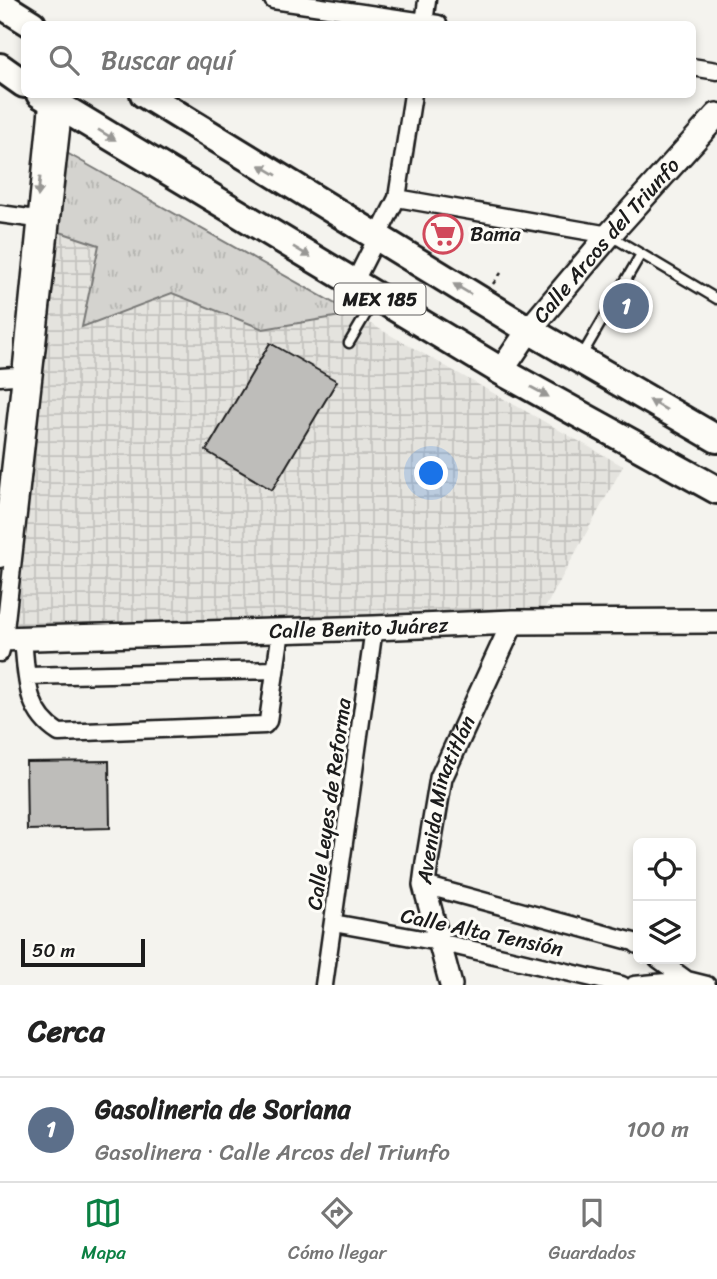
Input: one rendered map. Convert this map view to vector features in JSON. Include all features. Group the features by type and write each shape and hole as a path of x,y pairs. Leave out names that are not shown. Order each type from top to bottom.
{"main road":[{"path":"0,4 27,21"},
{"path":"0,67 21,82"},
{"name":"MEX 185","path":"53,98 501,371 717,490"},
{"name":"MEX 185","path":"151,98 529,330 717,439"},
{"name":"Calle Arcos del Triunfo","path":"501,371 529,330 609,234 717,115"},
{"name":"Calle Benito Juárez","path":"7,643 513,622 717,621"}],"street":[{"path":"273,0 410,21"},
{"path":"427,0 429,21"},
{"path":"696,68 717,71"},
{"path":"0,559 17,465 53,98"},
{"path":"354,283 397,198 412,98"},
{"path":"397,198 609,234"},
{"path":"0,215 43,220"},
{"path":"0,377 27,375"},
{"path":"17,465 24,507 7,643 27,676 31,703 48,726 59,733 265,725 268,721 281,631"},
{"name":"Avenida Minatitlán","path":"451,985 424,885 441,778 513,622"},
{"name":"Calle Leyes de Reforma","path":"324,985 374,628"},
{"path":"27,676 275,670"},
{"path":"424,885 633,942"},
{"name":"Calle Alta Tensión","path":"333,923 439,942 622,985"},
{"path":"665,964 688,980"},
{"path":"634,985 688,980 707,985"}],"lane":[{"path":"609,234 717,299"},
{"path":"580,359 641,254"},
{"path":"349,343 377,296"}],"shaded area":[{"path":"65,152 623,466 544,610 17,625"}],"green space":[{"path":"65,152 353,314 263,329 172,293 82,327 99,245 57,231"}],"building":[{"path":"270,343 337,381 272,490 206,451"},
{"path":"109,761 110,828 27,830 26,762"}],"place":[{"name":"Bama","path":"443,234"},
{"name":"Gasolineria de Soriana","path":"626,306"}]}
